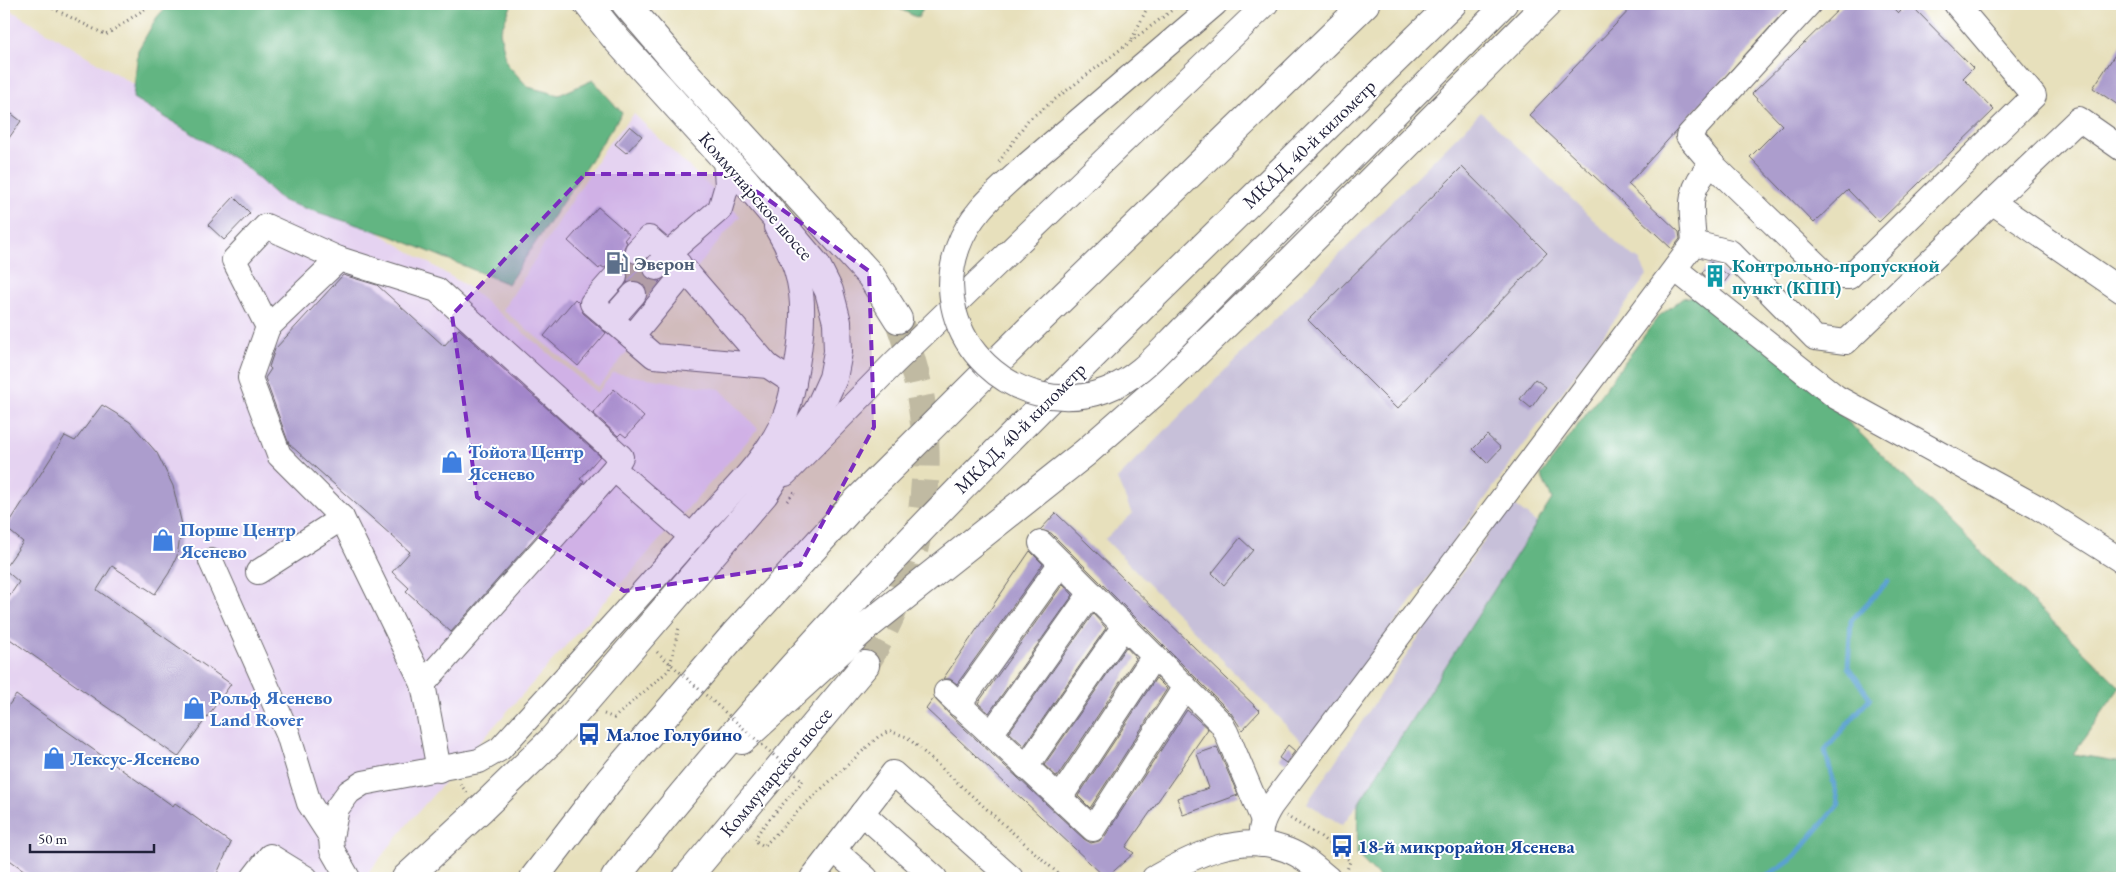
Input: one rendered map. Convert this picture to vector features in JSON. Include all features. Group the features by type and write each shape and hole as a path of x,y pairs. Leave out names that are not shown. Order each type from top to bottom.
{"main road":[{"name":"Коммунарское шоссе","path":"406,878 551,741 773,500 833,378 838,352 837,322 829,291 816,265 746,182 616,39 588,4"},
{"name":"Коммунарское шоссе","path":"626,4 668,54 871,276 898,319"},
{"path":"534,878 608,783 734,634 853,505 1029,330 1365,4"},
{"name":"МКАД, 40-й километр","path":"615,878 678,799 782,678 921,527 1067,381 1452,4"},
{"path":"678,799 867,626 1085,452 1166,383 1288,264 1547,4"},
{"name":"Коммунарское шоссе","path":"687,878 865,665"}],"street":[{"path":"1215,4 1022,169 990,198 965,229 957,247 952,267 951,287 953,306 959,326 968,343 994,373 1011,384 1029,392 1048,397 1088,396 1107,390 1141,370 1505,4"},
{"path":"773,500 810,450 901,355 1266,4"},
{"path":"1809,4 1688,136 1712,164 1829,277 1849,278 2034,96 1956,4"},
{"path":"1694,243 1730,252 1815,338 1846,342 2079,119 2122,149"},
{"path":"662,261 720,209 727,186 725,159"},
{"path":"1261,844 1259,832 1267,813 1694,243 1692,196 1699,177 1712,164"},
{"path":"253,878 270,856 306,878 332,844 336,808 349,792 363,783 439,770 478,761 500,749 692,537 763,455 782,423 794,383 802,334 803,304 798,274 782,237 746,182"},
{"path":"1992,202 2122,291"},
{"path":"268,327 234,260 266,226 339,259 438,290 621,457 614,469 423,684"},
{"path":"637,251 649,238 662,261 686,270 768,366 794,383"},
{"path":"339,259 268,327 250,378 279,455 342,518 423,684 439,770"},
{"path":"632,337 686,270"},
{"path":"1675,270 1836,397 2037,507 2122,561"},
{"path":"615,277 592,303 654,356 768,366"},
{"path":"612,320 634,294"},
{"path":"614,469 692,537"},
{"path":"258,572 342,518"},
{"path":"1041,543 1220,723 1267,813"},
{"path":"211,561 288,734 309,803 352,876"},
{"path":"1061,563 953,698 1093,829 1185,688"},
{"path":"991,734 1091,593"},
{"path":"1026,767 1124,626"},
{"path":"1060,798 1154,656"},
{"path":"812,878 893,773 1011,878"},
{"path":"862,813 935,878"},
{"path":"1154,878 1185,860 1210,851 1236,845 1261,844 1287,850 1310,863 1328,878"},
{"path":"834,850 866,878"}],"path":[{"path":"44,4 106,35 152,4"},
{"path":"1131,40 1149,4"},
{"path":"1028,120 1180,4"},
{"path":"773,500 802,483"},
{"path":"604,714 614,718 669,670 679,626"},
{"path":"657,652 803,781 761,829 754,840"},
{"path":"1267,813 1321,837 1350,861 1344,878"}],"highlighted area":[{"path":"585,174 732,174 869,271 874,427 800,565 624,591 477,497 452,315"}],"shaded area":[{"path":"4,6 465,285 597,393 613,373 720,389 758,429 410,821 364,878 4,878"},
{"path":"1481,112 1627,252 1639,259 1647,275 1306,746 1105,539 1132,514 1117,479"},
{"name":"Эверон","path":"634,114 740,216 598,387 503,310 608,144"},
{"path":"1510,502 1537,523 1358,804 1342,825 1307,803"}],"green space":[{"path":"169,4 512,4 500,32 507,64 528,87 559,95 593,80 622,113 508,284 391,236 283,201 240,162 133,98 138,50 157,17"},
{"path":"890,4 925,4 918,18"},
{"path":"1716,293 2120,687 2073,754 2122,762 2122,878 1380,878 1357,855 1358,804 1552,499 1541,475 1658,317 1683,298"}],"building":[{"path":"1635,4 1791,4 1628,184 1679,232 1680,239 1672,249 1529,115"},
{"path":"1844,4 1889,4 1898,13 1907,4 1910,4 1973,68 1963,78 1994,110 1879,222 1848,190 1814,223 1750,157 1782,125 1752,94"},
{"path":"2122,44 2122,97 2118,105 2093,88"},
{"path":"4,108 21,121 4,145"},
{"path":"630,126 642,136 626,153 615,144"},
{"path":"1462,167 1547,253 1397,409 1308,320"},
{"path":"234,197 250,213 224,240 208,225"},
{"path":"598,207 629,234 624,240 627,242 624,248 624,255 627,261 634,264 644,262 643,272 647,278 653,281 660,281 647,296 647,289 643,283 636,280 627,283 628,273 624,266 617,263 604,268 601,266 599,269 568,241"},
{"name":"Контрольно-пропускной пункт (КПП)","path":"1711,262 1729,276 1720,288 1702,273"},
{"name":"Тойота Центр Ясенево","path":"343,275 377,285 444,346 459,329 600,456 580,479 584,482 451,632 406,591 409,588 392,572 410,552 289,444 265,378 271,369 269,367 275,349"},
{"path":"575,299 583,313 606,333 578,366 544,336"},
{"path":"1535,379 1546,387 1531,408 1520,399"},
{"path":"614,389 644,417 626,437 621,433 618,436 593,413"},
{"path":"102,405 130,422 157,453 173,486 182,525 177,556 169,573 155,594 112,566 97,590 231,684 178,757 4,635 4,604 19,582 4,569 23,542 6,528 65,436 75,441"},
{"path":"1487,435 1501,448 1487,463 1473,449"},
{"path":"1056,513 1260,711 1242,730 1231,713 1051,533 1040,530"},
{"path":"1240,538 1253,550 1224,585 1212,573"},
{"path":"1030,551 1043,564 957,684 950,679 943,679"},
{"path":"1063,584 1073,595 989,713 978,703"},
{"path":"1093,614 1106,628 1024,746 1009,732"},
{"path":"1126,647 1136,658 1057,777 1044,765"},
{"path":"1156,678 1167,689 1090,808 1078,796"},
{"name":"Лексус-Ясенево","path":"16,695 173,806 175,803 231,843 215,878 35,878 4,856 4,712"},
{"path":"934,698 1084,839 1091,843 1099,841 1105,836 1187,710 1208,729 1126,847 1134,853 1106,878 926,709"},
{"path":"1288,745 1295,751 1286,763 1279,758"},
{"path":"1217,747 1238,795 1183,815 1177,798 1209,788 1197,754"}],"waterway":[{"path":"1764,878 1793,858 1839,804 1825,750 1870,698 1848,667 1851,621 1888,581"}],"tunnel":[{"path":"615,277 637,251"},
{"path":"634,294 656,268"},
{"path":"865,665 882,635 908,573 922,508 925,475 922,407 915,373 898,319"}],"place":[{"name":"Эверон","path":"617,263"},
{"name":"Контрольно-пропускной пункт (КПП)","path":"1715,276"},
{"name":"Тойота Центр Ясенево","path":"452,462"},
{"name":"Порше Центр Ясенево","path":"163,540"},
{"name":"Рольф Ясенево Land Rover","path":"194,708"},
{"name":"Малое Голубино","path":"589,734"},
{"name":"Лексус-Ясенево","path":"54,758"},
{"name":"18-й микрорайон Ясенева","path":"1342,846"}]}
